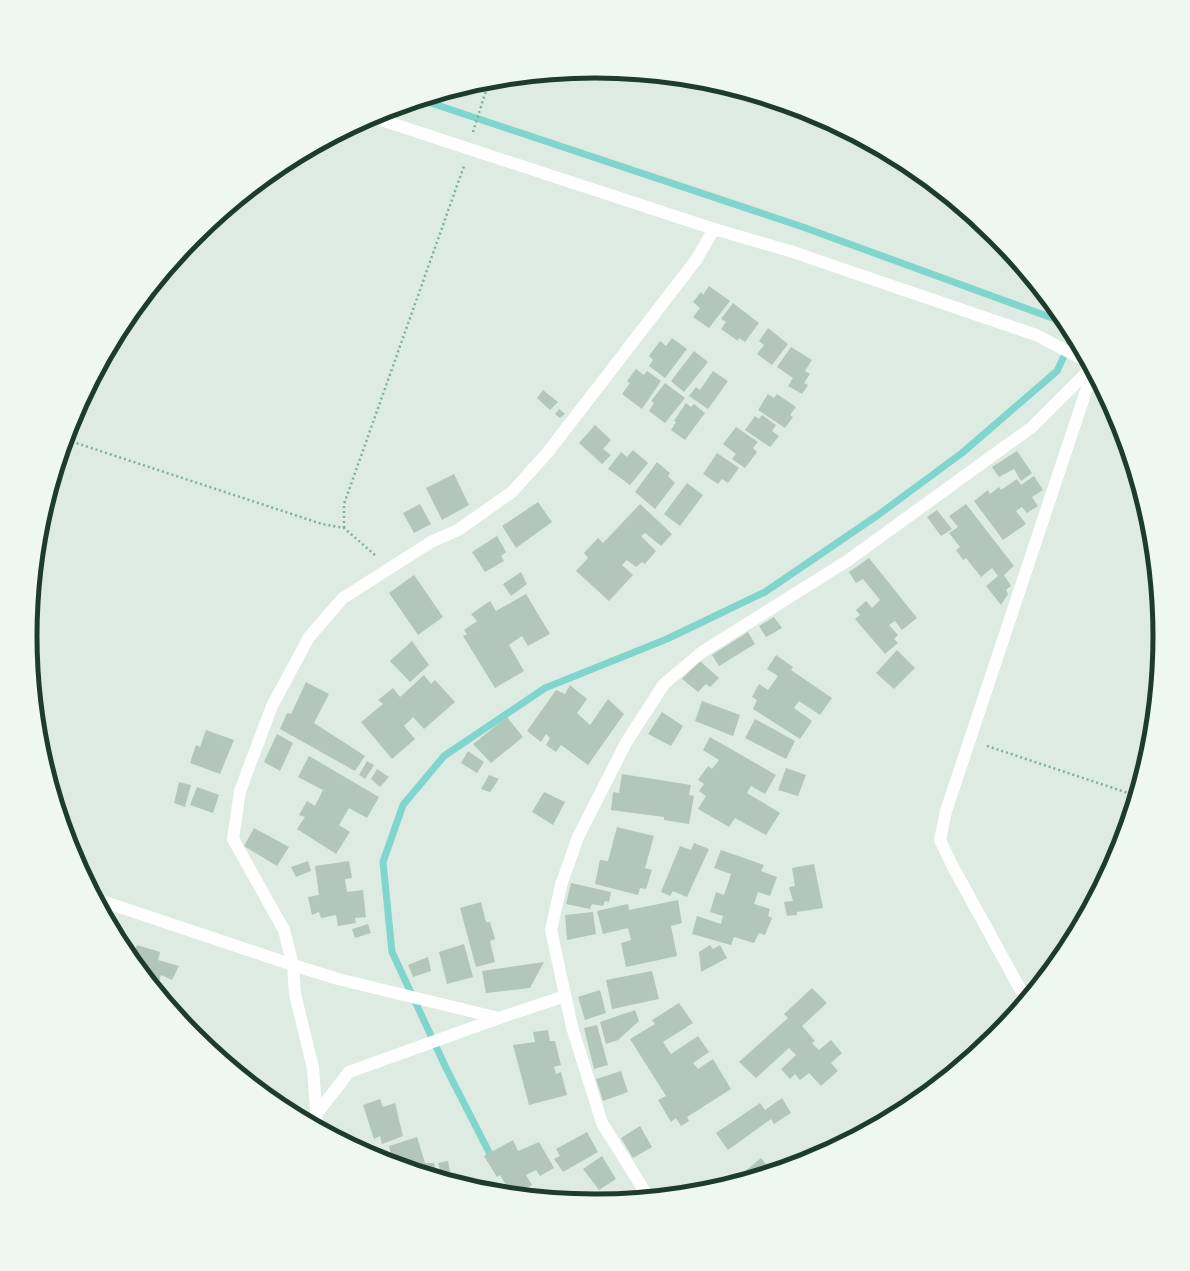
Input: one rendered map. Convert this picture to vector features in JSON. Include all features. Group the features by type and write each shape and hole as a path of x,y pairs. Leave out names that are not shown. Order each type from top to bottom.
{"street":[{"path":"381,120 468,150 714,229 790,251 1036,335 1078,357"},
{"path":"315,1118 313,1068 295,994 293,965 284,930 233,839 240,791 272,706 309,636 343,598 431,542 458,530 512,492 548,452 696,260 714,229"},
{"path":"644,1191 602,1123 565,996 551,930 561,885 578,836 620,755 664,684 702,652 847,561 1032,427 1086,373"},
{"path":"1023,994 952,865 940,840 946,811 1090,379"},
{"path":"106,902 293,965 338,978 499,1018"},
{"path":"316,1119 349,1072 565,996"}],"path":[{"path":"344,528 344,504 460,180 487,88"},
{"path":"72,442 322,524 344,528 390,568"},
{"path":"970,742 1130,794"}],"building":[{"path":"709,286 730,301 709,328 693,317 700,308 693,302 701,292 703,295"},
{"path":"733,303 759,323 745,342 739,338 738,341 721,329 726,322 721,319"},
{"path":"768,328 788,344 772,365 757,354 764,345 759,341"},
{"path":"672,338 687,349 665,378 649,366 653,360 649,356 660,341 666,346"},
{"path":"791,347 812,360 805,371 810,374 804,383 808,385 802,394 788,386 793,378 777,367"},
{"path":"694,351 708,362 684,392 671,381"},
{"path":"636,369 644,375 647,371 661,381 642,409 622,394 630,383 627,381"},
{"path":"713,371 728,381 708,409 689,396 696,387 700,390"},
{"path":"665,383 685,398 665,423 649,411 654,403 651,401"},
{"path":"543,390 558,402 550,410 537,398"},
{"path":"768,394 774,398 777,394 796,407 790,415 793,417 785,428 758,410"},
{"path":"686,403 691,407 694,404 705,413 685,440 671,430 676,422 674,421"},
{"path":"559,409 565,414 560,418 555,414"},
{"path":"762,415 776,425 772,431 779,436 770,447 745,430 755,416 759,419"},
{"path":"595,425 611,440 603,449 611,455 602,464 579,443"},
{"path":"736,427 758,442 753,448 757,452 745,468 732,459 736,454 723,444"},
{"path":"633,450 648,463 630,485 608,469 621,452 627,457"},
{"path":"1017,451 1032,473 1021,481 1014,469 999,477 992,467"},
{"path":"717,453 739,468 728,483 722,479 718,484 703,474"},
{"path":"657,462 670,473 668,476 675,483 655,509 635,492"},
{"path":"454,474 469,505 442,520 426,488"},
{"path":"1034,476 1043,490 1032,497 1038,506 1027,513 1022,507 1016,511 1026,524 1003,540 974,501 988,490 990,494 999,487 1001,490 1017,479 1021,485"},
{"path":"687,483 703,495 680,526 664,514"},
{"path":"538,502 552,522 516,548 502,526"},
{"path":"420,504 431,524 414,533 403,513"},
{"path":"640,504 672,534 661,546 645,533 641,536 656,551 645,564 642,562 636,567 627,560 622,565 633,575 609,601 576,571 588,558 584,553 598,538 603,543"},
{"path":"966,504 1014,566 1004,575 1011,586 1006,590 1008,594 1001,605 986,586 998,576 992,568 981,577 966,558 963,560 956,550 960,547 949,533 958,527 949,516"},
{"path":"937,510 952,529 941,536 927,517"},
{"path":"497,536 506,552 501,556 504,561 485,572 472,552"},
{"path":"869,558 917,618 902,630 895,621 889,625 898,635 894,639 898,643 885,654 855,619 860,615 856,610 866,601 872,608 880,600 863,579 856,583 849,572"},
{"path":"521,572 527,584 511,596 503,584"},
{"path":"414,575 443,617 418,635 389,593"},
{"path":"526,594 550,634 528,646 522,636 509,645 524,671 495,688 463,636 467,634 464,630 477,621 471,614 490,601 496,611"},
{"path":"774,617 782,628 766,637 759,626"},
{"path":"748,632 755,644 719,666 712,655"},
{"path":"412,641 429,665 410,682 390,661"},
{"path":"897,650 915,668 894,689 876,673"},
{"path":"776,655 793,667 791,670 832,698 820,715 799,701 794,708 812,721 800,739 753,709 757,700 752,697 759,684 768,690 778,676 767,669"},
{"path":"700,661 719,678 710,687 706,684 698,692 682,679"},
{"path":"424,675 431,684 435,680 455,702 424,729 413,717 404,726 415,739 392,759 361,722 383,704 378,700 393,688 400,697"},
{"path":"306,682 329,694 314,723 365,756 355,771 280,729 287,713 291,714"},
{"path":"570,685 587,699 577,713 590,725 608,699 624,714 588,765 561,745 556,752 546,745 550,738 546,734 541,742 527,731 556,690 565,694"},
{"path":"702,701 740,715 733,736 695,721"},
{"path":"662,712 683,726 671,746 648,734"},
{"path":"507,717 523,737 491,763 473,744"},
{"path":"755,719 795,741 786,759 745,738"},
{"path":"206,730 234,740 220,774 190,763 196,745 200,747"},
{"path":"277,734 293,743 280,771 264,762"},
{"path":"710,737 776,775 765,794 751,786 747,793 780,813 766,835 735,818 729,827 698,809 706,796 699,791 704,784 698,780 708,766 712,769 719,760 703,750"},
{"path":"468,751 484,762 477,773 461,763"},
{"path":"309,756 379,797 367,818 349,808 339,825 350,832 336,854 297,829 305,817 299,815 307,801 315,806 323,790 298,777"},
{"path":"367,761 374,765 365,779 359,775"},
{"path":"786,768 806,775 798,796 778,790"},
{"path":"377,769 389,777 380,787 371,779"},
{"path":"622,774 691,785 689,795 694,796 689,824 664,820 664,817 611,810 613,792 619,793"},
{"path":"489,775 499,779 490,792 481,789"},
{"path":"179,782 191,785 185,807 174,803"},
{"path":"197,787 219,795 213,813 190,805"},
{"path":"544,792 565,802 553,825 532,812"},
{"path":"617,827 654,836 645,868 652,870 646,889 640,888 638,895 595,884 600,860 608,861"},
{"path":"254,828 289,847 277,866 244,846"},
{"path":"694,843 709,849 687,897 673,891 670,896 661,892 680,846 691,850"},
{"path":"721,850 764,865 761,871 777,877 770,896 758,892 754,904 770,909 768,916 772,918 765,935 759,933 754,943 734,937 731,945 692,934 697,916 721,924 723,916 710,912 716,892 724,895 731,874 714,868"},
{"path":"308,861 311,871 296,877 291,867"},
{"path":"349,861 352,878 345,879 347,892 363,890 366,917 355,918 356,923 338,926 336,915 321,918 319,912 312,915 308,897 319,895 315,866"},
{"path":"814,864 823,908 797,912 797,915 787,916 784,902 793,901 789,887 795,886 792,868"},
{"path":"571,883 611,892 609,902 605,901 603,906 592,904 590,909 566,904"},
{"path":"678,900 682,923 671,926 677,956 626,967 621,943 631,940 628,928 603,934 597,911 628,904 629,910"},
{"path":"481,902 486,922 490,922 495,939 490,941 495,962 476,967 460,908"},
{"path":"593,912 596,934 567,940 565,915"},
{"path":"368,924 371,933 355,938 352,929"},
{"path":"464,944 473,977 447,984 439,952"},
{"path":"137,945 160,952 158,960 179,966 172,980 161,975 158,983 135,951"},
{"path":"710,945 713,949 720,945 727,958 701,972 699,952"},
{"path":"428,957 431,971 413,977 408,965"},
{"path":"544,962 530,988 486,993 482,971"},
{"path":"652,971 659,999 612,1009 606,980"},
{"path":"812,988 827,1003 802,1026 815,1041 812,1043 819,1050 831,1040 842,1053 831,1063 838,1071 821,1086 809,1073 800,1080 795,1074 790,1079 781,1069 796,1055 789,1048 756,1078 739,1062 788,1018 784,1014"},
{"path":"600,990 606,1013 585,1020 578,997"},
{"path":"679,1003 693,1023 663,1042 671,1054 698,1036 709,1052 693,1063 698,1069 713,1059 731,1089 687,1117 689,1121 681,1126 676,1118 671,1122 658,1100 666,1096 630,1039 655,1024 652,1020"},
{"path":"635,1010 639,1021 618,1040 606,1044 600,1022"},
{"path":"597,1025 608,1065 594,1069 584,1028"},
{"path":"548,1030 550,1041 555,1041 561,1065 554,1067 556,1074 561,1072 567,1095 529,1105 513,1045 535,1042 533,1032"},
{"path":"621,1071 628,1092 603,1101 596,1079"},
{"path":"782,1098 791,1113 774,1124 771,1119 728,1150 716,1133 760,1103 765,1110"},
{"path":"380,1099 383,1107 395,1103 403,1136 382,1144 380,1136 374,1139 363,1105"},
{"path":"640,1126 652,1147 633,1158 621,1138"},
{"path":"587,1132 598,1152 563,1172 554,1159 560,1156 556,1149"},
{"path":"417,1137 425,1163 434,1163 436,1170 391,1155 389,1146"},
{"path":"513,1140 518,1151 539,1142 554,1168 540,1176 536,1170 526,1175 532,1185 525,1189 507,1186 500,1175 497,1177 484,1156"},
{"path":"602,1156 616,1179 599,1190 583,1169"},
{"path":"761,1158 767,1166 743,1173"},
{"path":"448,1161 451,1174 440,1171 438,1163"}],"waterway":[{"path":"431,103 800,226 1055,319"},
{"path":"493,1160 447,1070 392,952 383,862 403,805 444,756 545,688 667,639 765,592 878,515 962,453 1057,371 1070,343"}]}
